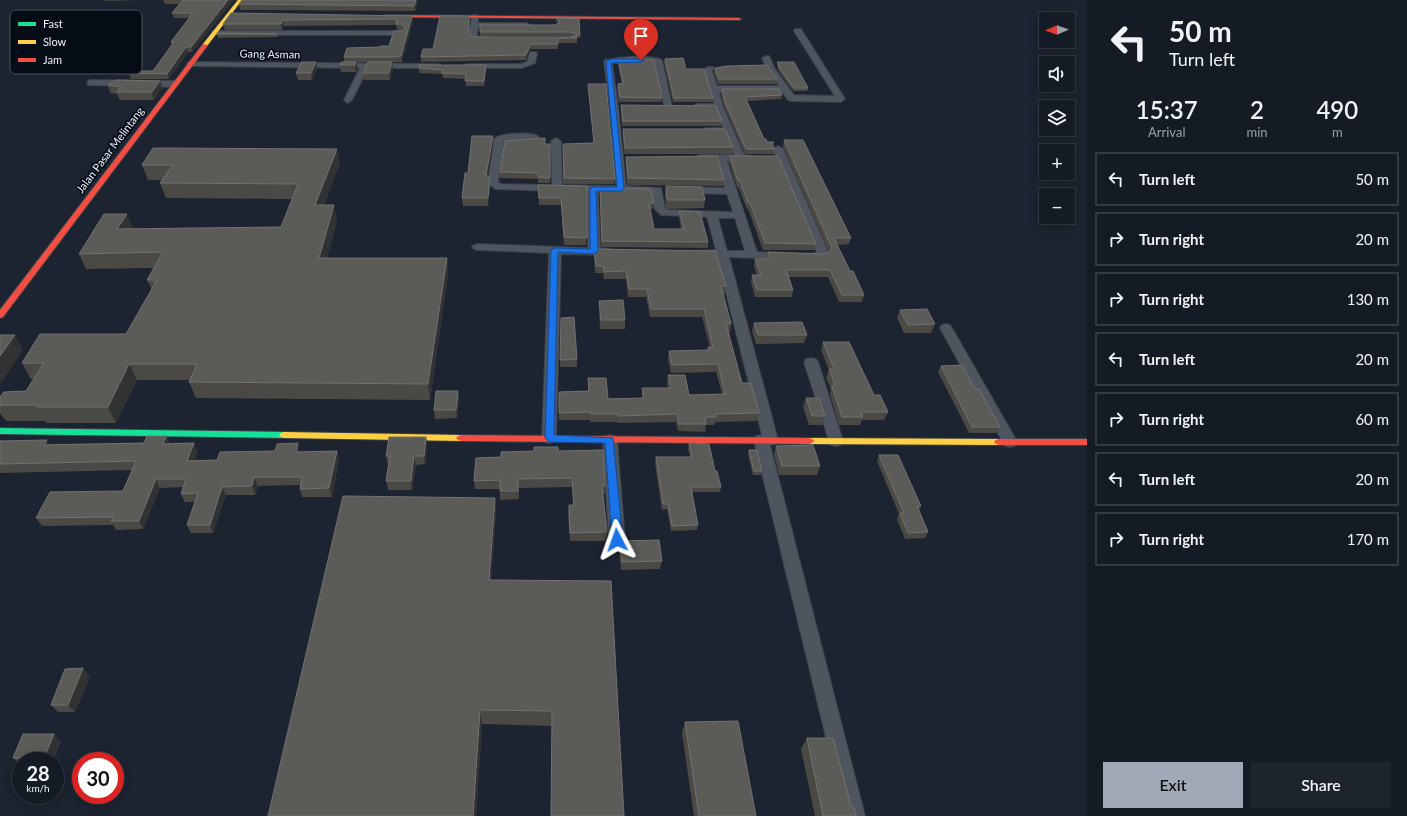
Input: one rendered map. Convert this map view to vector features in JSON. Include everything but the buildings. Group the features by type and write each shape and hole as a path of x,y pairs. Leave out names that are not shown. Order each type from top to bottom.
{"street":[{"name":"Jalan Pasar Melintang","path":"0,315 240,0"},
{"path":"229,14 245,14"},
{"path":"375,16 555,26"},
{"path":"474,21 739,19"},
{"path":"474,21 475,38 501,39"},
{"path":"766,58 790,97 793,99 841,98 798,31"},
{"path":"215,33 401,33"},
{"name":"Gang Asman","path":"191,64 522,66 531,63 533,54"},
{"path":"621,189 622,159 618,106 608,62 612,60 654,60 659,62 668,106"},
{"path":"348,100 365,66"},
{"path":"710,69 708,70 715,89 719,107 740,158"},
{"path":"91,83 175,84"},
{"path":"715,89 785,89"},
{"path":"690,106 719,107"},
{"path":"699,131 729,131"},
{"path":"534,137 504,137 499,139 493,183 499,187 731,191"},
{"path":"556,141 557,188"},
{"path":"685,253 823,255 778,155"},
{"path":"690,158 760,158"},
{"path":"721,158 752,255"},
{"path":"593,189 594,251"},
{"path":"664,190 660,209 665,213 738,215"},
{"path":"712,214 723,254 855,816"},
{"path":"478,247 624,252"},
{"path":"549,438 555,250"},
{"path":"946,328 1010,442"},
{"path":"811,362 836,440"},
{"path":"0,431 610,440 1087,442"},
{"path":"610,440 617,540"}],"traffic: fast":[{"path":"0,431 284,435"}],"traffic: slow":[{"path":"205,45 240,0"},
{"path":"284,435 461,438"},
{"path":"809,441 999,442"}],"traffic: jam":[{"path":"387,16 739,19"},
{"path":"0,315 205,45"},
{"path":"461,438 809,441"},
{"path":"999,442 1087,442"}],"route":[{"path":"617,540 610,440 549,438 555,250 594,251 593,189 621,189 614,106 608,62 612,60 641,60"}]}
